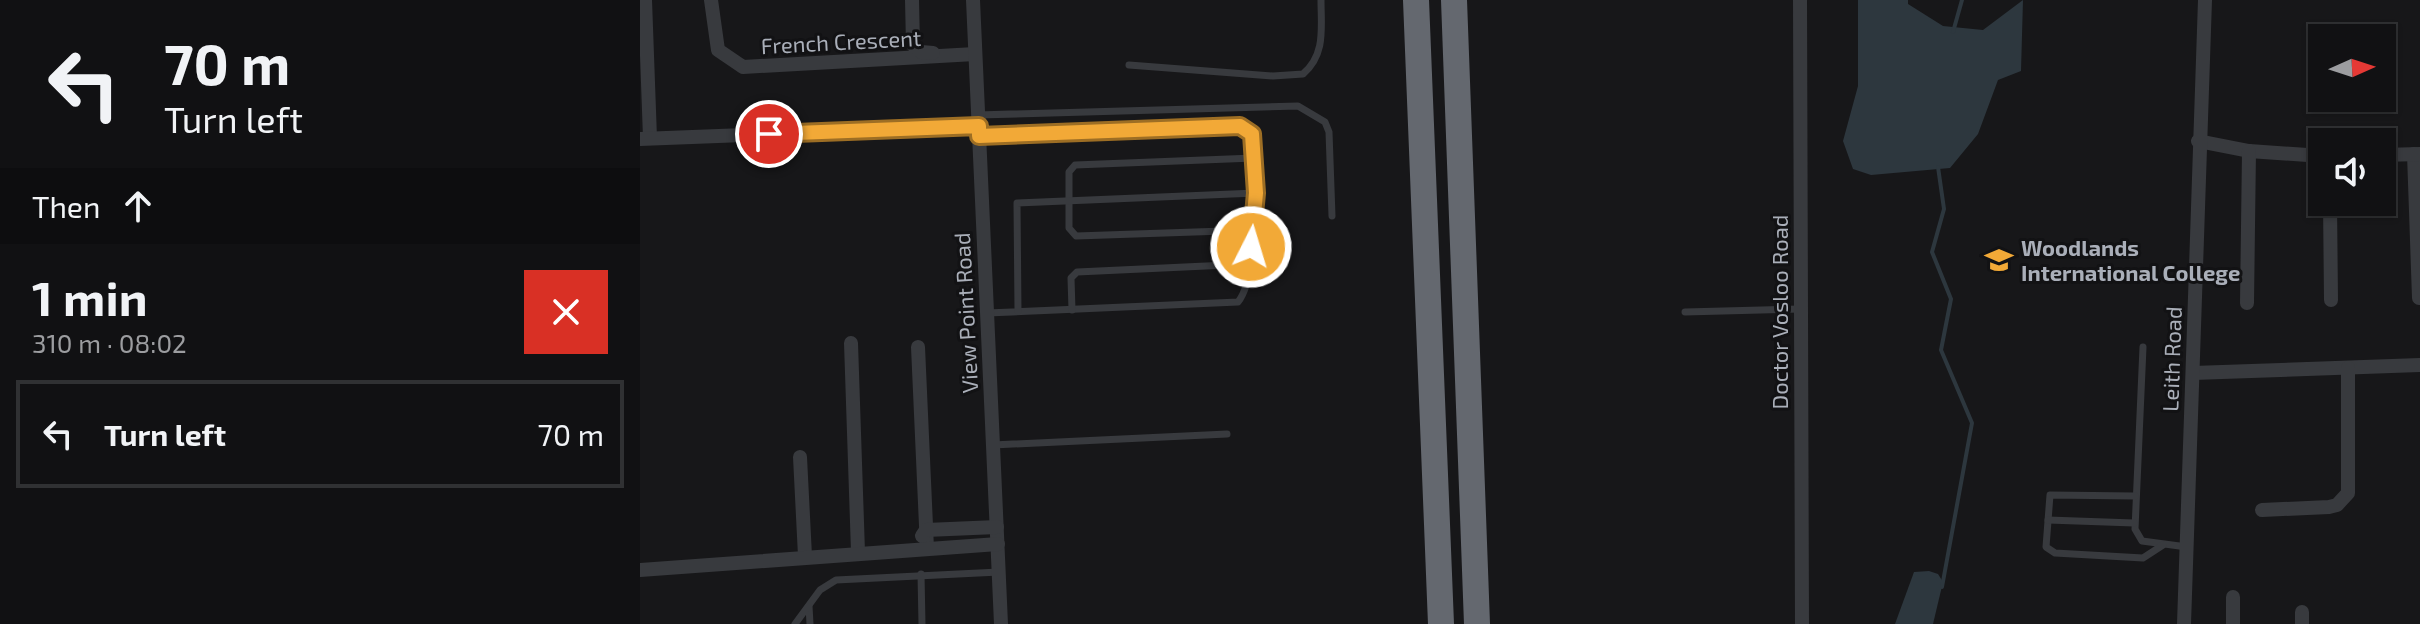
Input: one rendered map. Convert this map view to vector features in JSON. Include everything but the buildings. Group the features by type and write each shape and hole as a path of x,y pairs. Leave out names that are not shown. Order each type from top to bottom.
{"highway":[{"path":"1416,0 1441,624"},
{"path":"1454,0 1477,624"}],"street":[{"path":"645,0 645,139 979,126"},
{"name":"French Crescent","path":"711,0 718,50 743,67 975,52"},
{"name":"French Crescent","path":"912,0 913,45 921,52 975,52"},
{"name":"View Point Road","path":"973,0 1001,624"},
{"name":"Doctor Vosloo Road","path":"1800,0 1802,624"},
{"name":"Leith Road","path":"2184,624 2205,0"},
{"path":"2198,141 2249,151 2308,155"},
{"path":"2247,303 2249,151"},
{"path":"2396,155 2417,154 2419,298"},
{"path":"2330,216 2331,300"},
{"path":"851,343 858,552"},
{"path":"918,347 926,530 919,549"},
{"path":"2193,373 2420,365"},
{"path":"2262,510 2329,507 2337,505 2348,493 2348,368"},
{"path":"800,457 805,556"},
{"path":"926,530 997,527"},
{"path":"640,570 998,544"},
{"path":"2233,597 2233,624"}],"lane":[{"path":"1129,65 1273,76 1303,74 1318,57 1321,46 1321,0"},
{"path":"979,126 1298,106 1325,122 1329,132 1332,216"},
{"path":"979,126 1240,126 1252,134 1256,193 1254,230 1242,297 1230,304 987,313"},
{"path":"1254,158 1075,165 1069,172 1068,200 1069,228 1076,236 1254,230"},
{"path":"1018,311 1014,207 1021,202 1256,193"},
{"path":"1072,310 1071,278 1077,272 1249,264"},
{"path":"1685,312 1801,309"},
{"path":"2143,347 2134,523 2142,541 2187,547"},
{"path":"993,445 1227,434"},
{"path":"2135,496 2050,495 2046,547 2050,552 2143,558 2163,545"},
{"path":"2048,520 2134,523"},
{"path":"795,624 828,583 836,580 999,572"},
{"path":"921,574 922,624"},
{"path":"809,604 810,624"}],"shaded area":[{"path":"1858,0 1908,0 1908,4 1943,26 1983,30 2023,0 2021,71 1998,80 1978,134 1950,168 1871,175 1853,169 1843,141 1858,86"},
{"path":"1914,572 1938,574 1943,582 1933,624 1895,624"}],"waterway":[{"path":"1953,32 1962,0"},
{"path":"1938,167 1944,209 1932,252 1951,299 1941,350 1972,423 1942,587"}],"place":[{"name":"Woodlands International College","path":"1999,260"}],"route":[{"path":"769,134 979,126 979,136 1240,126 1252,134 1256,193 1251,247"}]}
